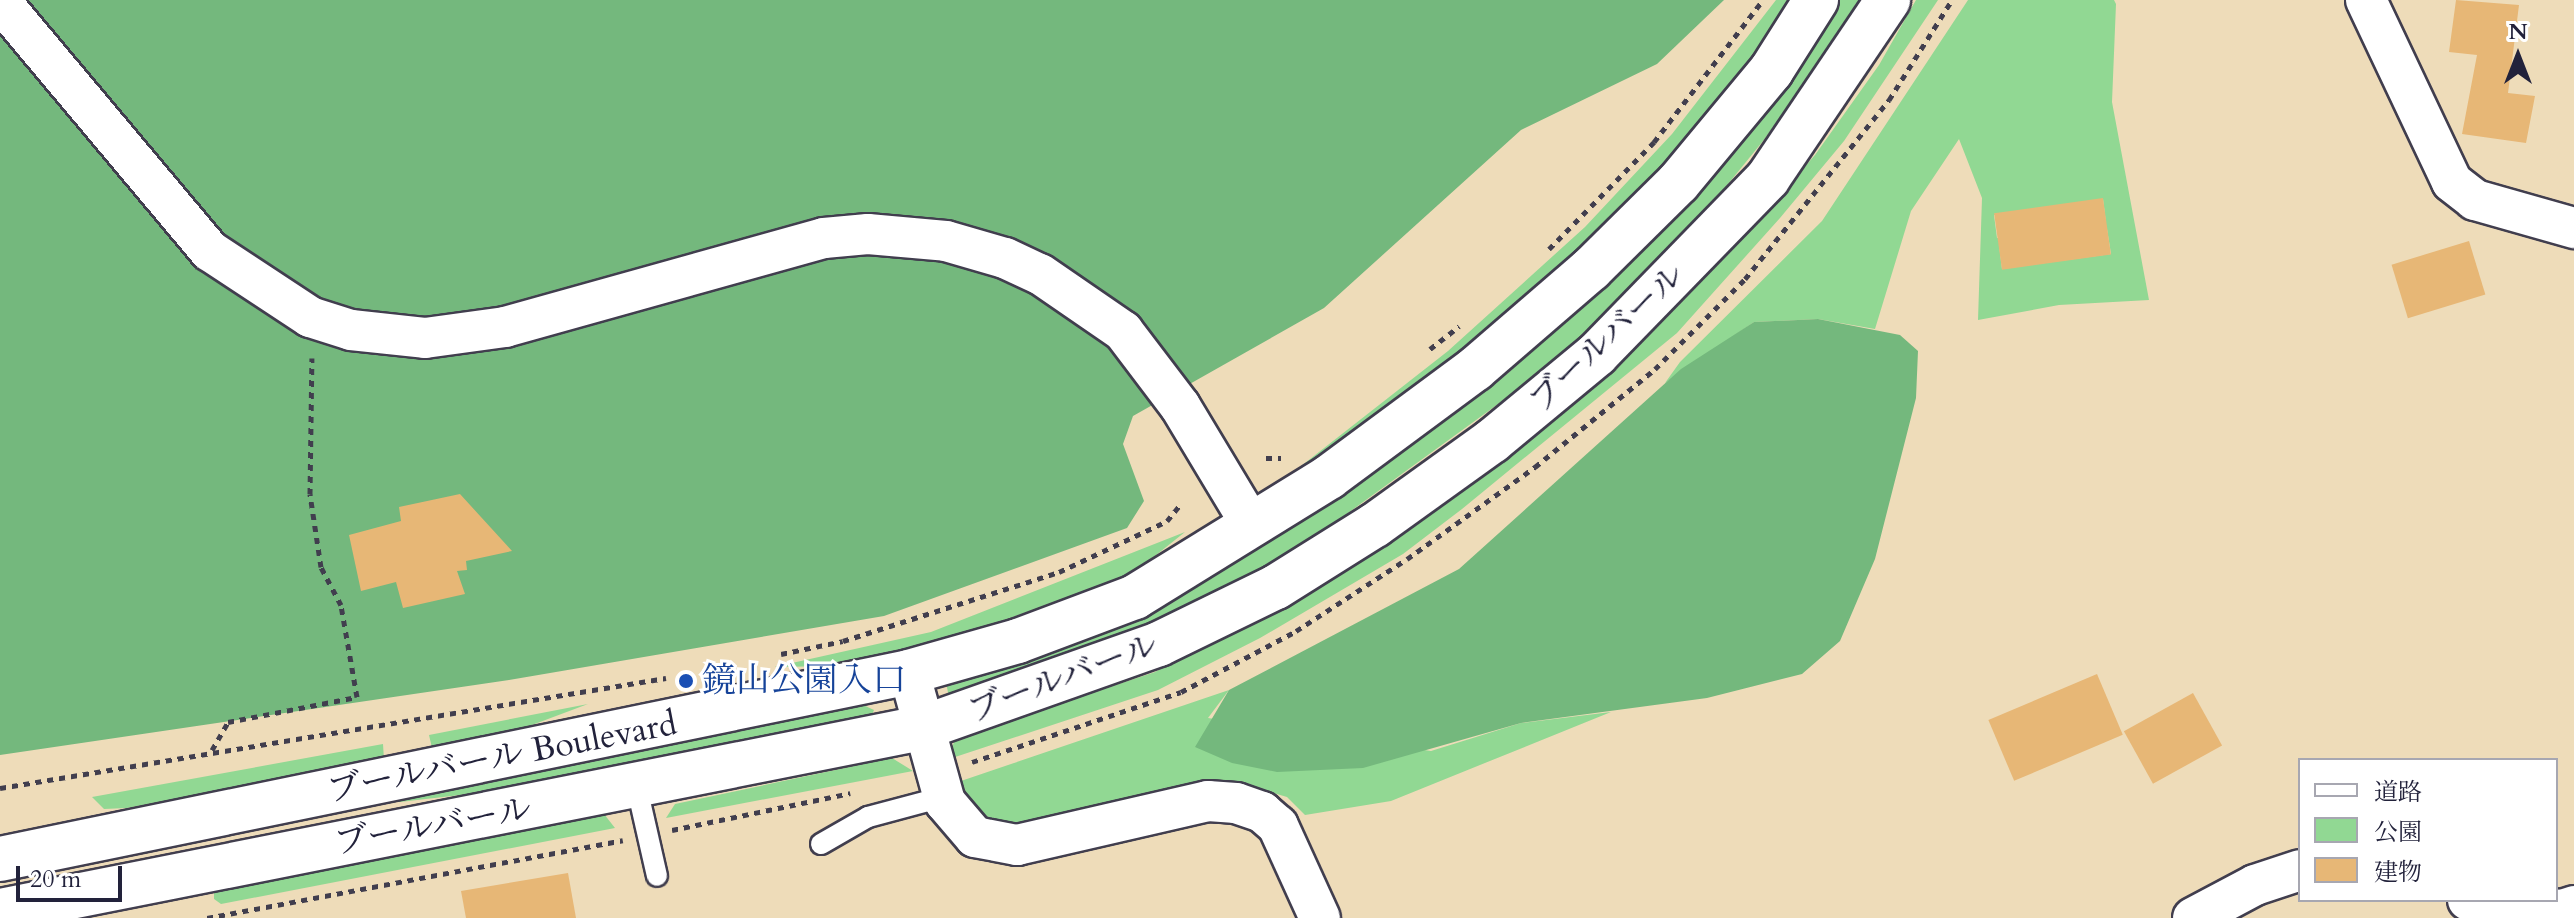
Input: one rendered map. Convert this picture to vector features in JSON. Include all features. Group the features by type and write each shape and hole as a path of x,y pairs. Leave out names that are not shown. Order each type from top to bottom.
{"street":[{"name":"ブールバール Boulevard","path":"0,859 71,879 909,672 1018,641 1135,597 1329,477 1475,369 1591,269 1687,172 1771,71 1816,0"},
{"name":"ブールバール","path":"0,911 71,879 637,788 922,728 1159,644 1276,587 1375,525 1492,441 1597,354 1758,189 1841,76 1888,0"},
{"path":"2366,0 2452,182 2475,200 2574,228"},
{"path":"0,1 210,251 310,317 351,330 425,338 505,327 824,238 868,234 946,241 1005,258 1040,274 1123,331 1180,406 1252,526"},
{"path":"909,672 943,797 975,837 1017,845 1208,801 1236,803 1262,812 1278,826 1320,918"},
{"path":"2193,918 2255,885 2298,871"},
{"path":"2487,902 2562,910 2574,906"}],"lane":[{"path":"637,788 657,876"},
{"path":"821,844 868,817 943,797"}],"path":[{"path":"1537,261 1654,142 1763,0"},
{"path":"1427,351 1465,321"},
{"path":"212,751 228,722 357,697 341,605 321,567 310,494 312,342"},
{"path":"1266,458 1290,458"},
{"path":"772,656 843,641 1059,572 1167,521 1179,506"},
{"path":"0,788 672,677"}],"green space":[{"path":"0,0 1724,0 1657,64 1521,130 1324,308 1133,416 1123,444 1144,501 1127,528 884,616 509,680 0,755"},
{"path":"1776,0 1793,0 1692,138 1566,269 1322,465 1296,470 1448,351 1585,227 1672,134"},
{"path":"1838,0 1865,0 1763,141 1680,243 1542,372 1282,561 1174,618 949,698 946,682 1192,585 1337,500 1508,373 1723,167"},
{"path":"1916,0 1938,0 1844,141 1780,218 1677,333 1462,509 1403,554 1260,638 1158,690 946,760 956,738 1155,672 1432,511 1624,358 1750,229 1815,155 1879,65"},
{"path":"1968,0 2114,0 2112,102 2149,300 2059,305 1978,320 1982,198 1959,139 1911,211 1875,329 1818,319 1754,322 1665,383 1680,362 1822,221","holes":["2103,199 2106,223 1997,238 1994,215","2107,229 2111,254 2002,269 1999,245"]},
{"path":"1818,319 1900,335 1918,351 1916,398 1875,559 1840,641 1802,674 1707,698 1521,723 1363,768 1277,772 1232,763 1195,747 1229,690 1459,569 1681,369 1754,322"},
{"path":"1185,532 1131,575 906,655 836,666 774,667 931,632"},
{"path":"1229,690 1208,718 1431,751 1521,723 1611,712 1391,801 1305,815 1287,797 1246,785 1187,790 1017,830 971,812 958,782"},
{"path":"588,704 508,734 432,748 429,735"},
{"path":"861,704 874,710 871,717 530,787 400,802 378,799"},
{"path":"383,744 384,760 127,808 104,809 92,797"},
{"path":"892,758 913,771 666,818 675,804"},
{"path":"604,814 615,828 221,904 214,899 214,893 241,883"}],"building":[{"path":"2456,0 2519,5 2508,93 2535,96 2526,143 2462,134 2477,55 2449,52"},
{"path":"2103,198 2111,254 2002,270 1994,213"},
{"path":"2469,241 2485,295 2408,318 2392,265"},
{"path":"460,494 512,551 466,561 467,570 457,571 465,594 403,608 396,582 361,591 349,535 401,521 399,507"},
{"path":"2097,674 2123,735 2014,781 1988,720"},
{"path":"2193,693 2222,745 2153,784 2124,731"},
{"path":"568,873 576,918 466,918 461,891"}],"place":[{"name":"鏡山公園入口","path":"686,681"}]}
